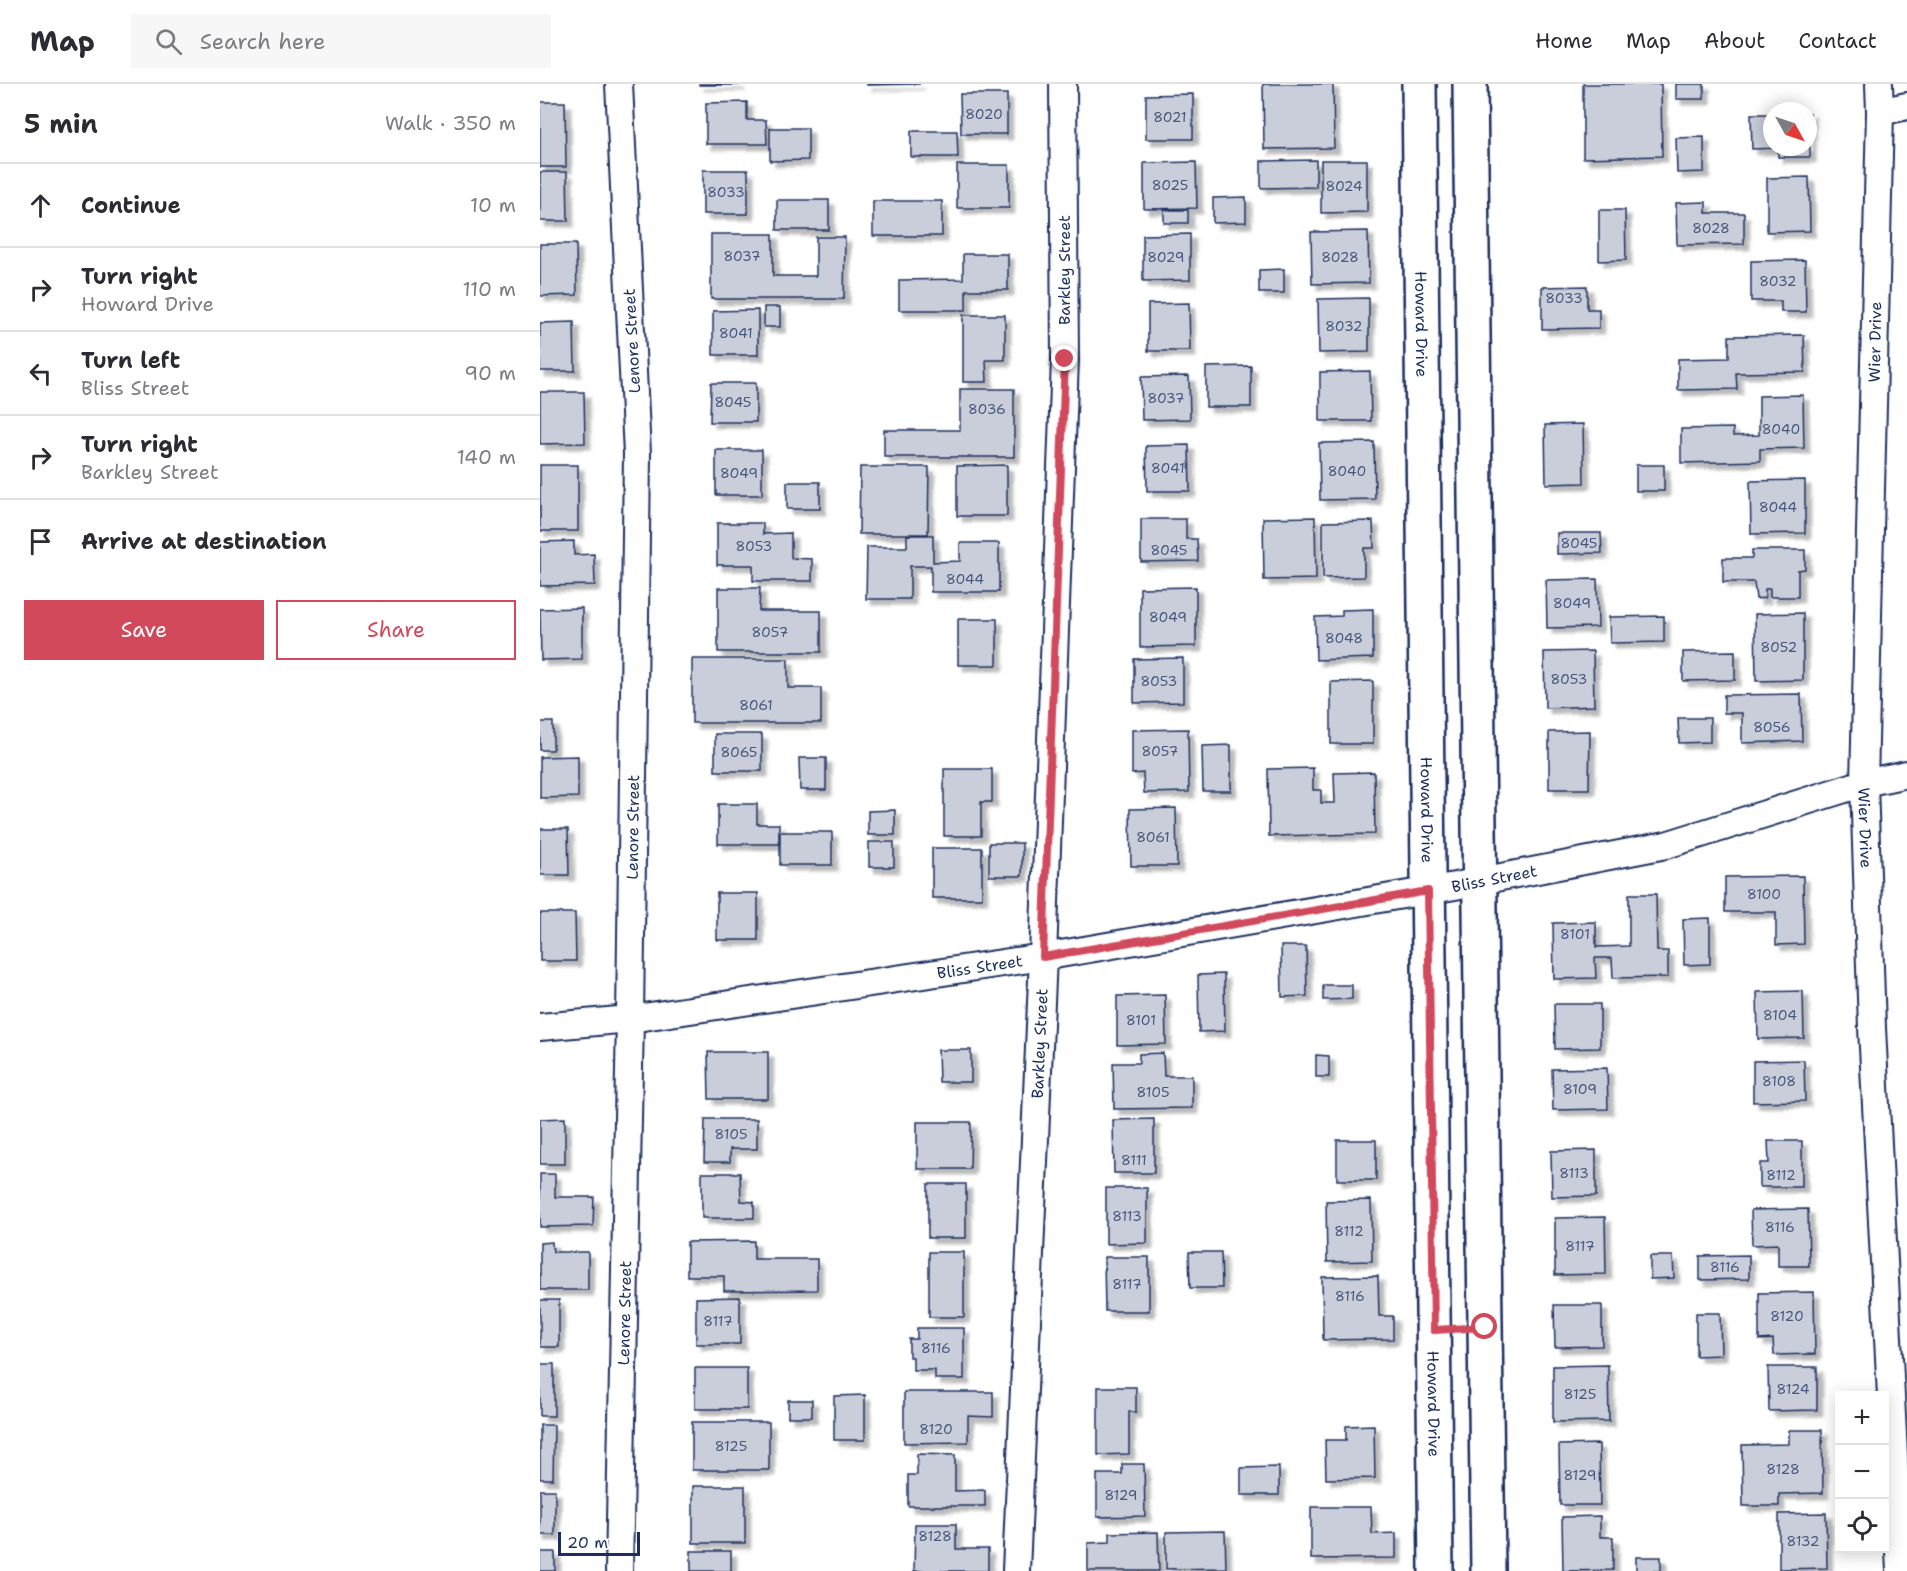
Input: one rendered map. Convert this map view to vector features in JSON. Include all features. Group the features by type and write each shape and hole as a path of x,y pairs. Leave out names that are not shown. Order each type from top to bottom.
{"main road":[{"name":"Howard Drive","path":"1419,84 1436,1571"},
{"path":"1470,84 1488,1571"},
{"path":"1421,266 1473,266"},
{"path":"1425,557 1476,559"},
{"path":"1434,1330 1485,1327"}],"street":[{"name":"Lenore Street","path":"619,84 637,453 630,1019 619,1571"},
{"name":"Barkley Street","path":"1016,1571 1043,957 1065,359 1063,84"},
{"name":"Wier Drive","path":"1879,84 1864,783 1872,1028 1900,1571"},
{"path":"1880,112 1907,106"},
{"name":"Bliss Street","path":"540,1027 630,1019 1043,957 1480,882 1666,845 1864,783 1907,774"}],"building":[{"path":"739,84 739,85 699,85"},
{"path":"867,84 920,84 867,85"},
{"path":"1263,84 1333,84 1334,148 1264,149"},
{"path":"1583,84 1661,84 1662,156 1583,158"},
{"path":"1676,84 1704,84 1704,99 1676,99"},
{"path":"960,94 1007,94 1007,134 961,134"},
{"path":"1193,94 1193,139 1146,139 1146,95"},
{"path":"540,102 565,102 566,167 540,167"},
{"path":"747,102 747,120 766,120 767,144 706,144 706,103"},
{"path":"1751,114 1763,114 1763,149 1752,149"},
{"path":"770,128 808,128 808,160 770,161"},
{"path":"911,131 957,131 958,157 911,157"},
{"path":"1704,137 1704,172 1677,173 1676,138"},
{"path":"1778,156 1810,156 1810,157"},
{"path":"1316,160 1316,187 1261,188 1261,161"},
{"path":"1321,160 1367,160 1367,212 1321,213"},
{"path":"1196,162 1197,208 1144,209 1144,163"},
{"path":"957,165 1009,165 1009,208 957,208"},
{"path":"703,170 748,170 748,214 703,214"},
{"path":"540,172 567,172 568,221 540,221"},
{"path":"1809,177 1810,231 1767,232 1767,178"},
{"path":"1246,197 1246,222 1213,223 1213,198"},
{"path":"777,200 829,200 829,230 777,230"},
{"path":"873,201 942,201 942,236 873,236"},
{"path":"1706,202 1706,213 1744,213 1744,244 1677,245 1676,203"},
{"path":"1164,210 1188,210 1188,223 1164,223"},
{"path":"1599,210 1625,210 1626,260 1599,261"},
{"path":"1368,231 1369,283 1312,284 1311,232"},
{"path":"711,234 773,234 773,276 816,276 816,237 845,237 844,299 711,299"},
{"path":"1190,234 1190,280 1143,281 1143,235"},
{"path":"540,244 576,244 577,295 540,296"},
{"path":"963,254 1008,254 1008,290 966,290 966,310 899,310 899,280 963,279"},
{"path":"1805,260 1806,312 1781,312 1781,301 1751,301 1751,261"},
{"path":"1284,269 1284,293 1259,293 1259,270"},
{"path":"1587,286 1587,309 1599,309 1599,328 1542,329 1542,287"},
{"path":"1369,298 1369,352 1319,353 1318,299"},
{"path":"1189,303 1190,351 1148,351 1148,304"},
{"path":"764,307 780,307 780,327 764,327"},
{"path":"758,310 758,355 713,355 713,311"},
{"path":"963,315 1005,315 1005,360 986,360 987,382 963,382"},
{"path":"574,322 575,371 540,371 540,323"},
{"path":"1804,335 1805,372 1736,373 1737,389 1678,390 1678,359 1729,358 1729,336"},
{"path":"1251,366 1251,407 1206,407 1206,367"},
{"path":"1370,371 1371,421 1320,421 1320,372"},
{"path":"1189,376 1190,419 1142,420 1141,377"},
{"path":"711,383 756,383 756,422 710,422"},
{"path":"960,389 1014,389 1014,457 884,457 884,430 960,430"},
{"path":"540,392 584,392 585,443 540,444"},
{"path":"1803,395 1804,448 1760,449 1760,461 1681,463 1681,429 1733,428 1733,436 1759,435 1759,396"},
{"path":"1583,424 1584,483 1546,484 1545,425"},
{"path":"1374,442 1375,499 1320,500 1319,443"},
{"path":"1189,445 1190,491 1147,491 1146,446"},
{"path":"716,450 762,450 762,495 716,495"},
{"path":"540,465 578,465 578,531 540,531"},
{"path":"1007,465 1007,516 957,516 957,466"},
{"path":"1636,465 1664,465 1664,491 1636,491"},
{"path":"860,467 929,467 928,534 859,534"},
{"path":"1805,480 1805,533 1751,534 1750,481"},
{"path":"787,482 820,482 820,509 787,509"},
{"path":"1315,517 1316,579 1264,580 1263,518"},
{"path":"1141,519 1186,519 1186,539 1197,539 1198,561 1141,562"},
{"path":"1373,521 1374,548 1364,548 1364,577 1323,578 1323,522"},
{"path":"717,523 763,523 763,534 791,533 791,558 812,559 812,581 753,581 753,565 717,565"},
{"path":"1557,533 1601,533 1602,553 1557,554"},
{"path":"907,535 933,535 933,562 960,561 960,543 999,543 999,592 931,592 931,566 910,566 910,599 866,599 867,547 907,547"},
{"path":"574,541 574,555 594,554 595,585 540,586 540,542"},
{"path":"1752,550 1805,550 1805,569 1798,570 1798,597 1770,597 1770,589 1765,589 1765,598 1756,599 1754,582 1723,582 1723,558 1752,558"},
{"path":"1597,579 1598,627 1547,628 1546,580"},
{"path":"1196,587 1196,646 1140,647 1140,588"},
{"path":"718,588 760,588 759,611 821,611 821,652 718,652"},
{"path":"582,608 582,659 541,660 540,609"},
{"path":"1373,609 1373,658 1316,660 1315,617 1342,616 1342,610"},
{"path":"1803,613 1803,680 1756,681 1755,614"},
{"path":"1664,616 1664,642 1610,643 1609,617"},
{"path":"958,619 997,619 997,665 958,665"},
{"path":"1593,651 1594,706 1545,708 1544,652"},
{"path":"1735,651 1735,680 1683,681 1683,652"},
{"path":"1183,658 1183,702 1134,703 1134,659"},
{"path":"692,659 788,659 788,688 821,688 821,723 692,723"},
{"path":"1373,681 1373,744 1331,744 1331,682"},
{"path":"1801,694 1802,741 1742,743 1742,713 1724,713 1724,695"},
{"path":"1678,718 1710,718 1710,742 1679,743"},
{"path":"540,722 553,722 553,750 540,750"},
{"path":"1188,729 1189,792 1144,793 1143,773 1132,774 1132,730"},
{"path":"1590,731 1589,789 1549,789 1549,732"},
{"path":"715,734 762,734 762,771 715,771"},
{"path":"1231,745 1231,791 1203,791 1202,746"},
{"path":"578,756 578,797 540,798 540,757"},
{"path":"799,758 826,758 826,790 800,790"},
{"path":"1313,768 1313,790 1321,790 1321,803 1335,803 1334,773 1374,772 1375,834 1269,836 1268,769"},
{"path":"944,769 992,769 992,802 981,802 981,836 944,836"},
{"path":"718,804 757,804 757,824 779,824 779,844 718,844"},
{"path":"1176,808 1177,866 1131,866 1130,809"},
{"path":"895,810 895,835 868,835 868,811"},
{"path":"540,829 568,829 569,875 540,875"},
{"path":"780,832 832,832 832,865 780,865"},
{"path":"869,842 894,842 894,867 869,867"},
{"path":"989,843 1022,843 1022,876 989,876"},
{"path":"932,848 982,848 982,898 932,898"},
{"path":"1803,876 1804,944 1776,945 1776,912 1725,912 1725,877"},
{"path":"717,893 758,893 758,940 717,940"},
{"path":"1629,894 1656,894 1657,951 1668,951 1668,977 1613,978 1612,958 1595,958 1596,978 1554,979 1553,923 1596,922 1596,947 1629,946"},
{"path":"540,913 575,913 576,961 540,961"},
{"path":"1710,918 1710,964 1684,965 1683,919"},
{"path":"1281,946 1306,946 1307,996 1282,997"},
{"path":"1224,974 1225,1031 1199,1032 1198,975"},
{"path":"1323,985 1352,985 1352,999 1323,1000"},
{"path":"1803,991 1804,1038 1758,1039 1757,992"},
{"path":"1165,995 1166,1044 1117,1045 1117,996"},
{"path":"1554,1004 1600,1004 1600,1048 1555,1049"},
{"path":"938,1050 971,1050 971,1082 939,1082"},
{"path":"708,1052 768,1052 768,1099 709,1099"},
{"path":"1163,1053 1164,1076 1192,1076 1192,1108 1114,1109 1113,1063 1139,1063 1139,1054"},
{"path":"1316,1055 1329,1056 1329,1077 1316,1077"},
{"path":"1804,1060 1805,1101 1753,1102 1753,1061"},
{"path":"1607,1068 1608,1109 1553,1110 1552,1069"},
{"path":"565,1118 565,1164 540,1164 540,1119"},
{"path":"705,1119 757,1119 757,1149 730,1149 730,1162 704,1162"},
{"path":"1154,1119 1154,1173 1114,1173 1113,1120"},
{"path":"917,1122 971,1122 970,1169 917,1169"},
{"path":"1337,1140 1376,1140 1376,1180 1337,1180"},
{"path":"1768,1141 1802,1141 1802,1187 1760,1187 1760,1163 1769,1163"},
{"path":"1596,1150 1596,1196 1552,1197 1551,1151"},
{"path":"702,1173 740,1173 741,1201 754,1202 754,1218 702,1218"},
{"path":"540,1174 555,1174 555,1197 594,1197 593,1226 540,1227"},
{"path":"928,1184 966,1184 966,1238 928,1238"},
{"path":"1106,1188 1147,1188 1147,1243 1106,1244"},
{"path":"1371,1200 1372,1261 1327,1262 1326,1201"},
{"path":"1808,1209 1809,1266 1778,1266 1778,1244 1752,1245 1751,1210"},
{"path":"1605,1217 1606,1274 1555,1275 1555,1218"},
{"path":"754,1241 754,1259 817,1259 817,1290 724,1291 724,1276 687,1276 687,1242"},
{"path":"552,1242 553,1252 588,1252 588,1290 540,1290 540,1243"},
{"path":"929,1252 964,1252 964,1317 929,1317"},
{"path":"1189,1252 1221,1252 1222,1288 1190,1288"},
{"path":"1749,1255 1749,1279 1700,1280 1700,1256"},
{"path":"1650,1256 1673,1256 1674,1278 1650,1279"},
{"path":"1104,1257 1149,1257 1149,1311 1105,1311"},
{"path":"1378,1276 1379,1316 1393,1316 1393,1339 1323,1340 1322,1277"},
{"path":"1814,1292 1815,1354 1774,1355 1773,1339 1759,1340 1759,1293"},
{"path":"740,1297 740,1344 696,1344 696,1298"},
{"path":"540,1300 559,1300 559,1347 540,1347"},
{"path":"1554,1305 1602,1305 1602,1346 1555,1347"},
{"path":"1696,1313 1720,1313 1721,1355 1696,1356"},
{"path":"917,1328 964,1328 964,1379 935,1379 935,1370 913,1370 913,1357 909,1357 909,1339 917,1339"},
{"path":"540,1364 554,1364 554,1416 540,1416"},
{"path":"1608,1365 1609,1421 1553,1422 1553,1366"},
{"path":"1768,1367 1817,1367 1817,1410 1769,1411"},
{"path":"695,1368 747,1368 747,1409 695,1409"},
{"path":"1098,1387 1136,1387 1136,1412 1129,1412 1129,1454 1098,1455"},
{"path":"904,1392 993,1392 993,1417 968,1416 968,1442 904,1443"},
{"path":"865,1395 865,1440 834,1440 834,1396"},
{"path":"788,1400 812,1400 812,1417 788,1417"},
{"path":"692,1422 769,1422 769,1470 692,1470"},
{"path":"540,1425 554,1425 553,1479 540,1479"},
{"path":"1374,1425 1375,1478 1326,1479 1325,1440 1346,1440 1346,1426"},
{"path":"1789,1430 1822,1430 1823,1493 1779,1494 1779,1506 1743,1506 1742,1445 1789,1444"},
{"path":"1599,1444 1600,1505 1560,1505 1559,1445"},
{"path":"917,1454 955,1455 955,1491 985,1490 985,1506 908,1506 908,1475 917,1475"},
{"path":"1122,1464 1144,1464 1145,1516 1097,1517 1097,1474 1122,1474"},
{"path":"1279,1467 1279,1495 1241,1495 1241,1468"},
{"path":"693,1486 745,1486 745,1543 693,1543"},
{"path":"540,1490 555,1490 555,1535 540,1535"},
{"path":"1311,1507 1371,1507 1372,1534 1396,1533 1396,1558 1311,1559"},
{"path":"1826,1513 1827,1568 1779,1569 1779,1514"},
{"path":"1600,1516 1600,1537 1613,1537 1613,1570 1563,1571 1562,1517"},
{"path":"915,1524 956,1524 956,1549 988,1549 988,1571 914,1571"},
{"path":"1225,1531 1226,1568 1166,1569 1166,1532"},
{"path":"1158,1532 1159,1571 1088,1571 1088,1543 1110,1542 1110,1533"},
{"path":"691,1551 731,1551 731,1571 691,1571"},
{"path":"540,1552 555,1552 555,1571 540,1571"},
{"path":"1636,1557 1661,1557 1661,1571 1636,1571"}],"route":[{"path":"1065,359 1043,957 1428,891 1434,1330 1485,1327"}]}
